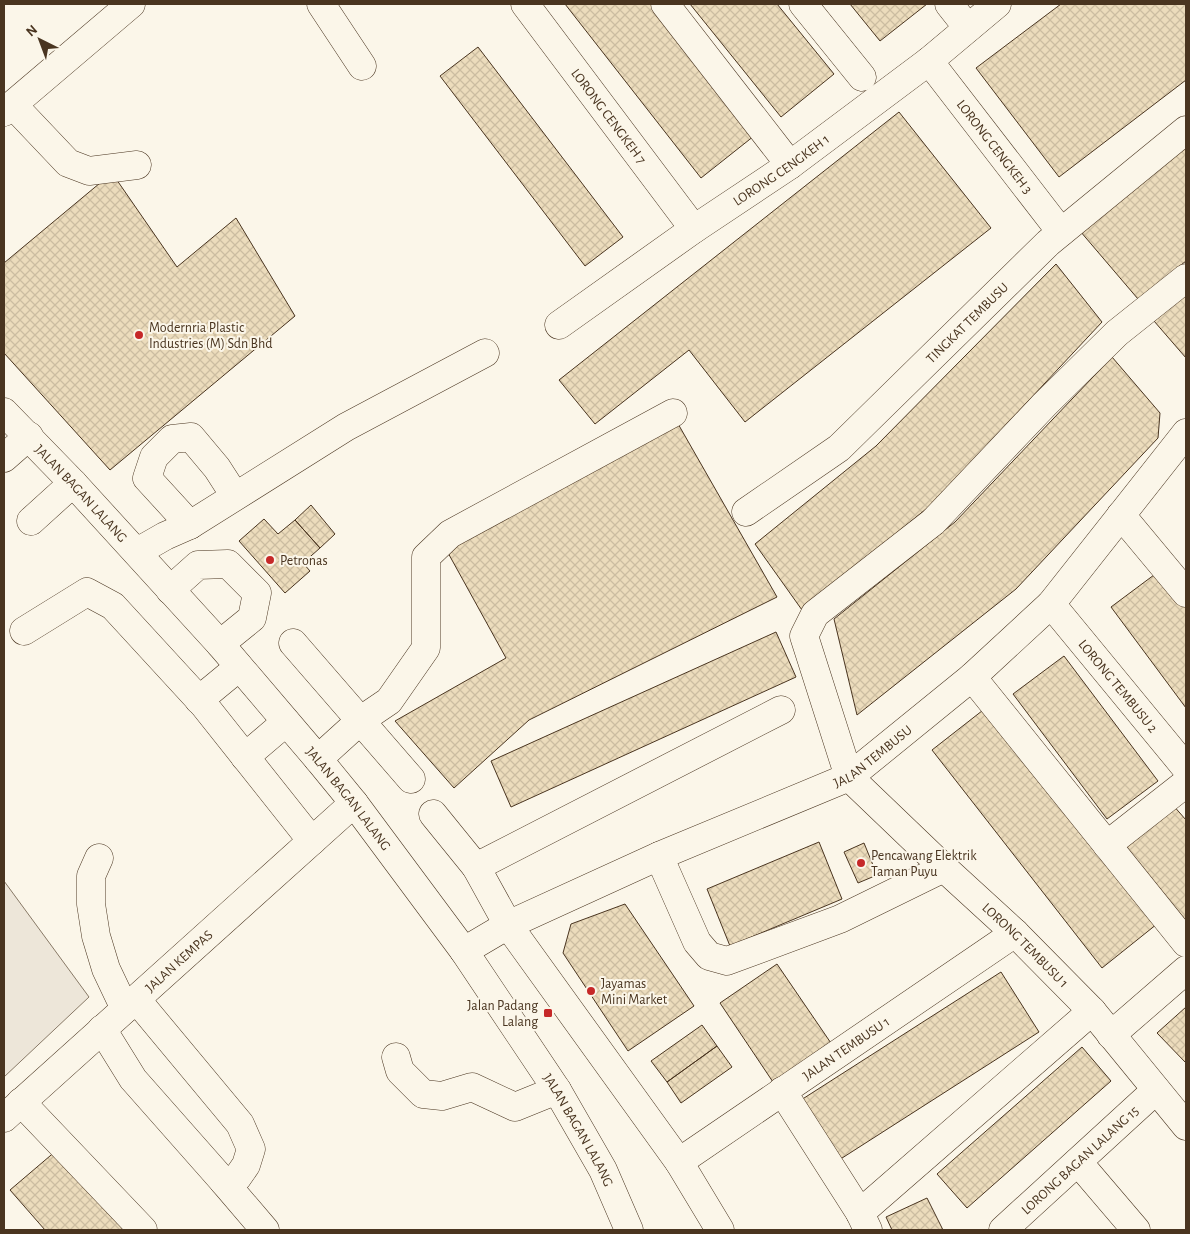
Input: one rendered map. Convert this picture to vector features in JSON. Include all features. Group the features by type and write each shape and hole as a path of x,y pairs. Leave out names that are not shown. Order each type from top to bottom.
{"street":[{"path":"131,4 8,109 68,163 89,171 137,165"},
{"path":"321,4 362,66"},
{"name":"LORONG CENGKEH 7","path":"525,4 694,229"},
{"path":"665,4 790,164"},
{"path":"802,4 862,77"},
{"path":"949,4 968,28"},
{"name":"LORONG CENGKEH 1","path":"559,325 694,229 790,164 928,61 997,4"},
{"name":"LORONG CENGKEH 3","path":"928,61 1061,232"},
{"name":"TINGKAT TEMBUSU","path":"746,512 839,448 1061,232 1186,130"},
{"path":"849,777 804,636 815,614 933,522 1044,405 1110,340 1186,278"},
{"path":"137,552 165,536 190,525 346,427 485,353"},
{"name":"JALAN BAGAN LALANG","path":"4,412 73,483 220,644 354,803 464,951 557,1090 603,1170 629,1230"},
{"path":"318,759 361,720 389,701 426,648 426,557 450,534 673,413"},
{"name":"JALAN TEMBUSU","path":"464,951 508,925 659,856 849,777 972,677 1051,604 1186,433"},
{"path":"4,458 28,436"},
{"path":"190,525 147,478 154,457 172,439 191,437 217,468 235,496"},
{"path":"31,521 73,483"},
{"path":"1121,515 1186,593"},
{"path":"170,590 198,565 228,564 257,593 252,618 220,644"},
{"path":"24,631 87,592 113,606 199,700 312,841"},
{"name":"LORONG TEMBUSU 2","path":"1051,604 1186,768"},
{"path":"293,643 411,779"},
{"path":"199,700 239,667"},
{"path":"972,677 1186,943"},
{"path":"476,867 781,710"},
{"path":"245,757 286,722"},
{"name":"LORONG TEMBUSU 1","path":"849,777 1015,933 1092,1012 1186,1126"},
{"path":"1107,845 1186,783"},
{"name":"JALAN KEMPAS","path":"13,1110 354,803"},
{"path":"433,814 476,867 508,925 678,1162 720,1230"},
{"path":"659,856 696,942 709,956 727,961 840,919 944,868"},
{"path":"98,858 91,876 91,904 96,936 106,968 131,1004 240,1124 251,1149 246,1165 238,1178 224,1182"},
{"name":"JALAN TEMBUSU 1","path":"678,1162 1015,933"},
{"path":"1111,1035 1186,970"},
{"path":"782,1091 864,1221 1092,1012"},
{"path":"102,1029 133,1079 265,1230"},
{"path":"396,1057 400,1072 423,1094 442,1096 472,1087 515,1107 557,1090"},
{"name":"LORONG BAGAN LALANG 15","path":"1003,1230 1156,1090"},
{"path":"13,1110 142,1230"},
{"path":"1078,1162 1136,1230"}],"shaded area":[{"path":"4,881 89,997 4,1077"}],"building":[{"path":"565,4 660,4 759,132 701,178"},
{"path":"690,4 777,4 834,74 781,117"},
{"path":"850,4 927,4 880,41"},
{"path":"1061,4 1186,4 1186,80 1059,177 976,68"},
{"path":"478,47 623,237 585,266 440,76"},
{"path":"899,112 991,228 745,422 689,350 595,424 559,380"},
{"path":"1186,146 1186,261 1138,299 1080,231"},
{"name":"Modernria Plastic Industries (M) Sdn Bhd","path":"112,173 177,267 236,218 295,316 110,470 4,353 4,263"},
{"path":"1056,264 1102,322 931,505 802,610 755,544 876,446"},
{"path":"1186,295 1186,358 1154,321"},
{"path":"1112,357 1160,413 1158,438 1016,589 857,715 834,619 955,522"},
{"path":"677,422 777,597 529,720 454,788 395,721 506,658 447,551"},
{"path":"311,505 335,534 320,548 295,520"},
{"path":"264,519 278,534 295,520 320,548 303,563 310,571 285,593 239,541"},
{"path":"1162,569 1186,602 1186,708 1111,607"},
{"path":"776,632 796,677 511,807 491,761"},
{"path":"1064,656 1158,781 1107,819 1013,694"},
{"path":"987,707 1157,924 1102,968 932,750"},
{"path":"1172,804 1186,820 1186,922 1122,845"},
{"path":"819,842 842,899 730,946 707,889"},
{"name":"Pencawang Elektrik Taman Puyu","path":"864,843 877,875 858,883 844,852"},
{"path":"625,904 694,1006 628,1051 563,953 571,924"},
{"path":"777,964 835,1049 777,1088 720,1003"},
{"path":"1001,972 1039,1032 839,1160 801,1100"},
{"path":"1186,1007 1186,1063 1157,1033"},
{"path":"702,1025 717,1046 667,1082 651,1061"},
{"path":"717,1046 732,1067 681,1103 667,1082"},
{"path":"1082,1047 1111,1081 967,1208 937,1174"},
{"path":"57,1150 127,1230 45,1230 10,1190"},
{"path":"927,1198 943,1230 892,1230 886,1217"}],"place":[{"name":"Modernria Plastic Industries (M) Sdn Bhd","path":"139,335"},
{"name":"Petronas","path":"270,560"},
{"name":"Pencawang Elektrik Taman Puyu","path":"861,863"},
{"name":"Jayamas Mini Market","path":"591,991"},
{"name":"Jalan Padang Lalang","path":"548,1013"}]}
